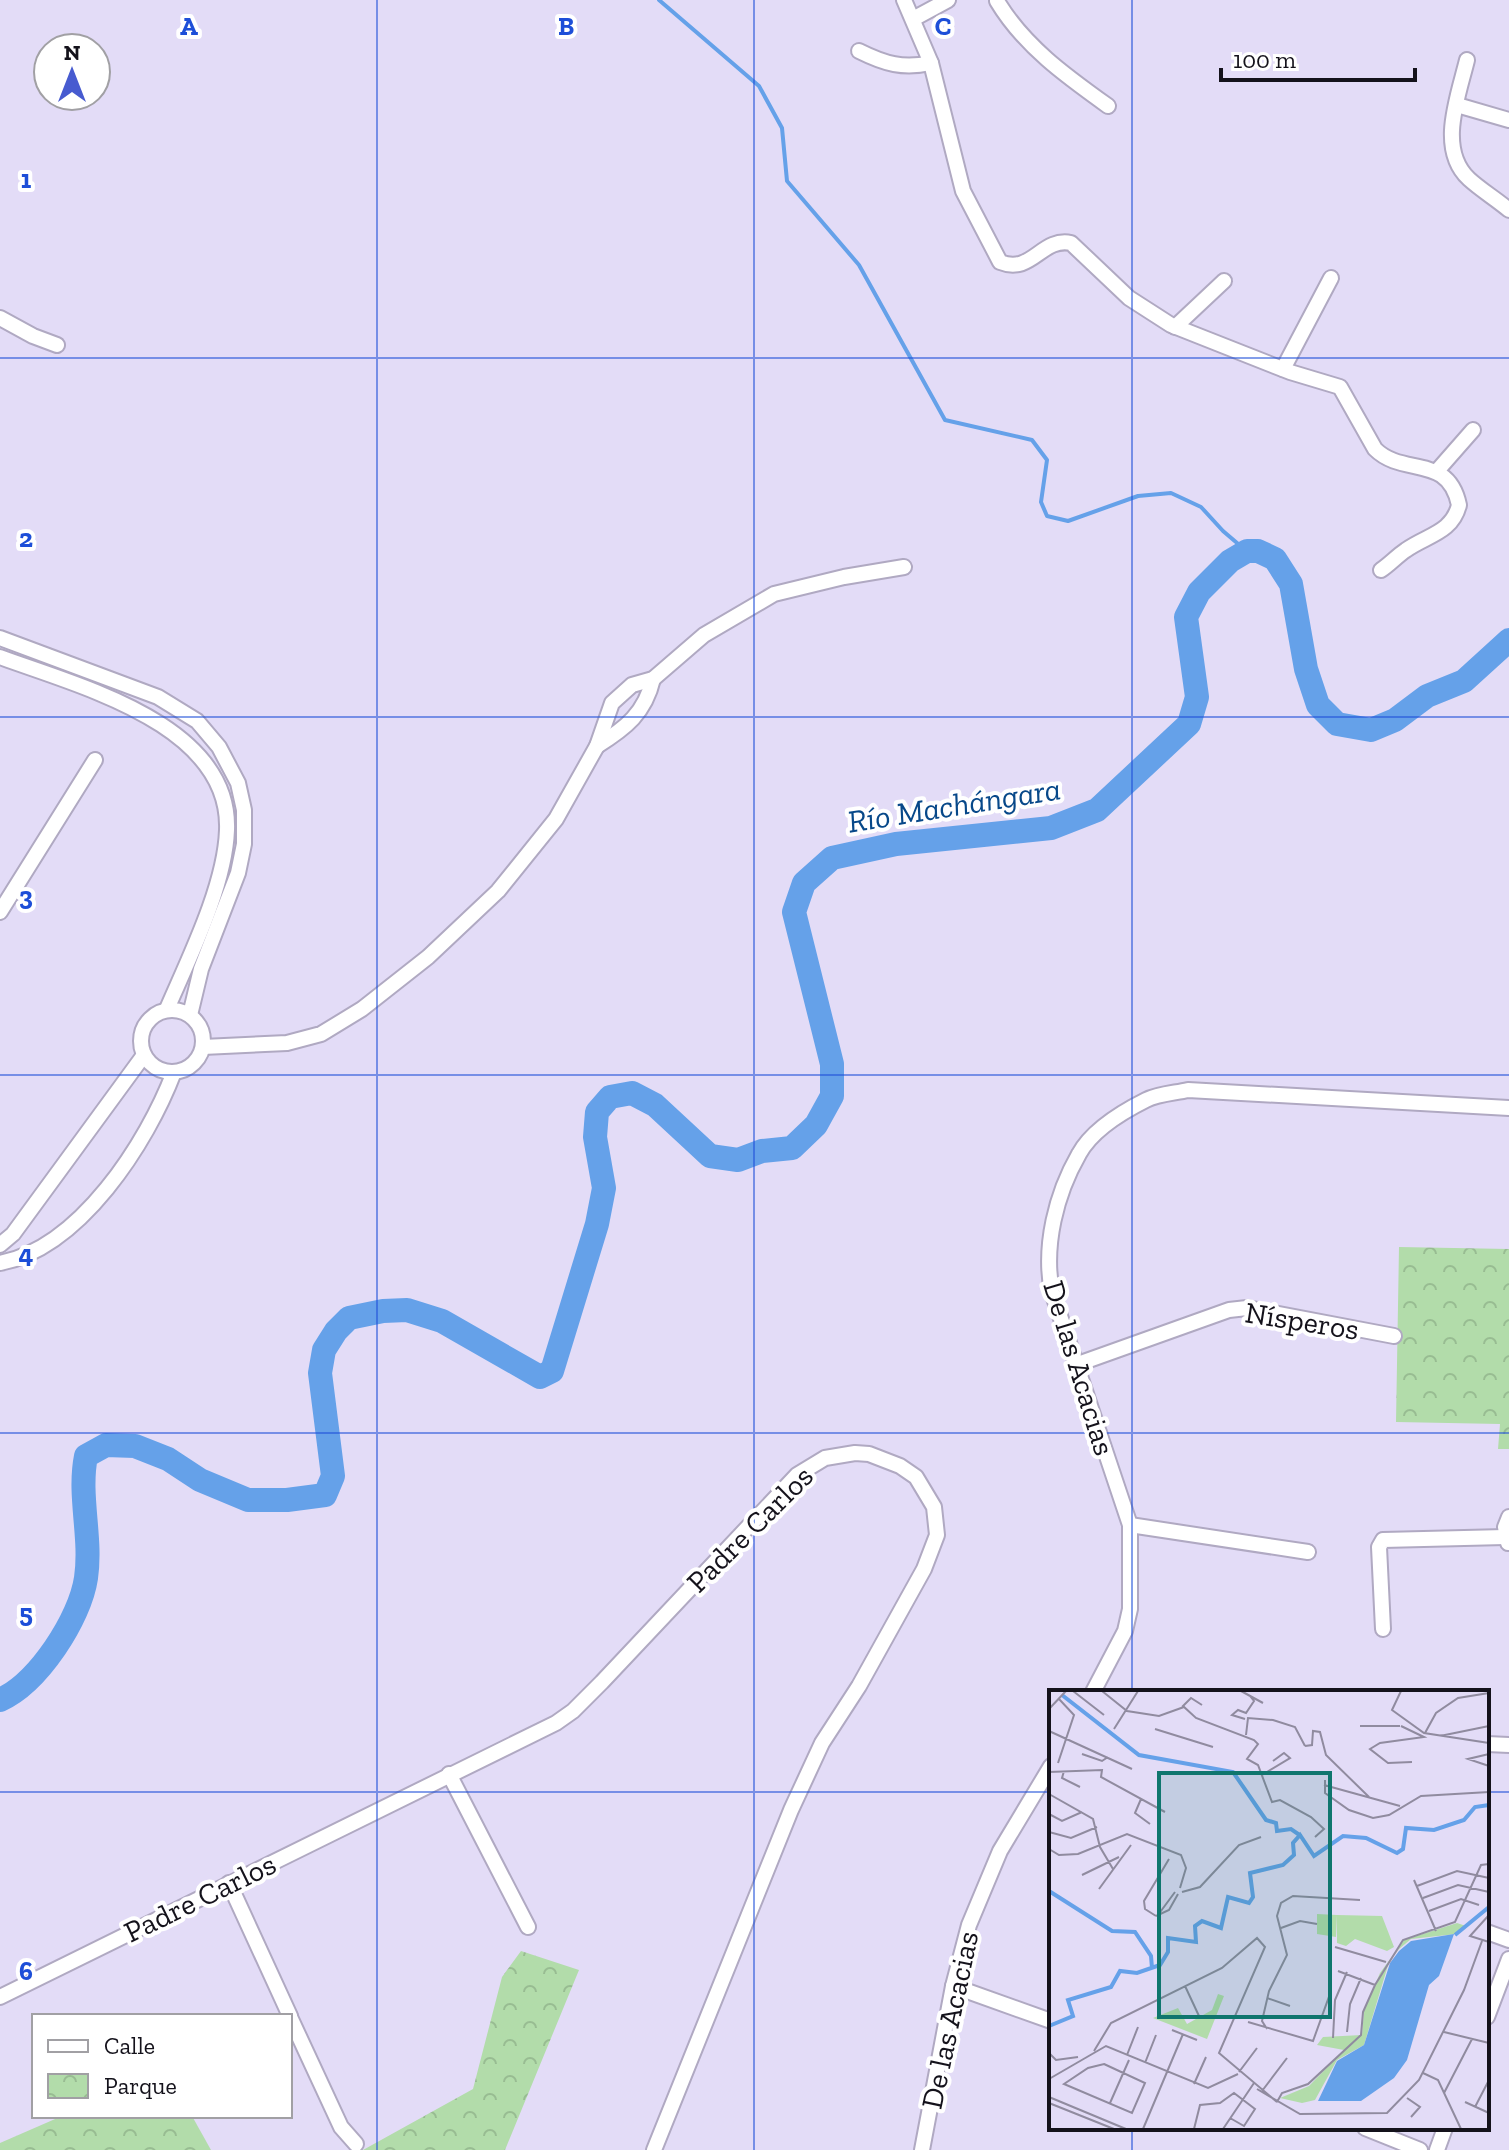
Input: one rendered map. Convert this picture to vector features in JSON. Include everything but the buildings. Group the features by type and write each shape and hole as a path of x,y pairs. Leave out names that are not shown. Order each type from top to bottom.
{"street":[{"path":"904,0 931,63 963,191 1000,262 1011,266 1025,263 1053,243 1071,243 1129,298 1175,327 1283,369 1340,387 1375,449 1383,457 1437,471 1447,478 1459,505 1454,519 1445,529 1407,549 1381,570"},
{"path":"913,19 948,0"},
{"path":"997,0 1008,20 1036,51 1108,106"},
{"path":"859,51 891,66 931,63"},
{"path":"1467,60 1452,131 1453,155 1467,177 1509,210"},
{"path":"1457,105 1509,120"},
{"path":"1283,369 1331,278"},
{"path":"1175,327 1224,281"},
{"path":"0,318 57,345"},
{"path":"1437,471 1473,430"},
{"path":"203,1047 287,1043 321,1034 362,1009 428,957 498,891 556,819 597,746 612,703 632,685 653,679 704,635 774,594 844,577 904,567"},
{"path":"0,638 158,697 197,721 219,747 238,783 244,810 244,844 238,873 201,969 190,1015"},
{"path":"0,657 132,707 187,742 212,773 224,804 227,829 221,868 193,950 167,1009"},
{"path":"597,746 627,727 643,709 653,679"},
{"path":"0,912 95,760"},
{"path":"167,1009 190,1015 199,1024 203,1035 203,1047 193,1065 174,1072 162,1071 151,1065 140,1044 141,1032 147,1021 167,1009"},
{"path":"0,1245 13,1234 144,1055"},
{"path":"0,1263 18,1259 60,1234 90,1209 152,1124 174,1072"},
{"name":"De las Acacias","path":"1094,1690 1125,1631 1130,1609 1130,1525 1075,1365 1047,1267 1056,1207 1080,1152 1109,1121 1149,1098 1188,1090 1509,1108"},
{"name":"Nísperos","path":"1075,1365 1229,1310 1247,1308 1394,1336"},
{"name":"Padre Carlos","path":"0,1997 556,1723 573,1711 797,1475 825,1458 869,1454 900,1466 916,1477 934,1507 937,1535 924,1569 816,1757 791,1810 654,2150"},
{"path":"1383,1629 1379,1547 1383,1540 1507,1541 1505,1527 1509,1517"},
{"path":"1130,1525 1308,1552"},
{"path":"1489,1744 1509,1745"},
{"name":"De las Acacias","path":"922,2150 953,1986 969,1925 1000,1851 1049,1773"},
{"path":"449,1774 528,1927"},
{"path":"229,1883 289,2014"},
{"path":"1489,1933 1509,1940"},
{"path":"1489,2012 1509,1959"},
{"path":"953,1986 1049,2020"},
{"path":"292,2020 341,2127 356,2144"},
{"path":"1370,2130 1420,2150"},
{"path":"1437,2150 1444,2130"}],"green space":[{"path":"1399,1247 1509,1249 1509,1449 1498,1449 1500,1424 1396,1422"},
{"path":"521,1951 579,1970 505,2150 363,2150 473,2089 502,1977"},
{"path":"57,2118 193,2118 211,2150 0,2150 0,2143"}],"waterway":[{"path":"659,0 759,86 782,128 787,181 859,265 945,420 1032,440 1047,460 1041,502 1047,516 1068,521 1138,496 1171,493 1201,507 1257,560"},
{"name":"Río Machángara","path":"0,1700 29,1680 42,1665 66,1630 82,1594 87,1563 83,1486 86,1456 106,1445 135,1446 168,1459 200,1480 248,1500 287,1500 325,1495 333,1476 320,1373 324,1350 349,1318 383,1311 407,1310 442,1321 540,1377 552,1371 597,1224 604,1188 595,1137 597,1112 610,1097 632,1093 655,1105 710,1156 738,1160 762,1151 792,1148 816,1125 832,1096 832,1064 794,912 804,883 832,858 896,844 1051,828 1097,810 1189,724 1197,697 1186,617 1199,592 1230,561 1247,551 1258,551 1275,559 1291,584 1306,669 1318,705 1337,724 1371,730 1395,720 1427,696 1464,681 1509,640"}]}
